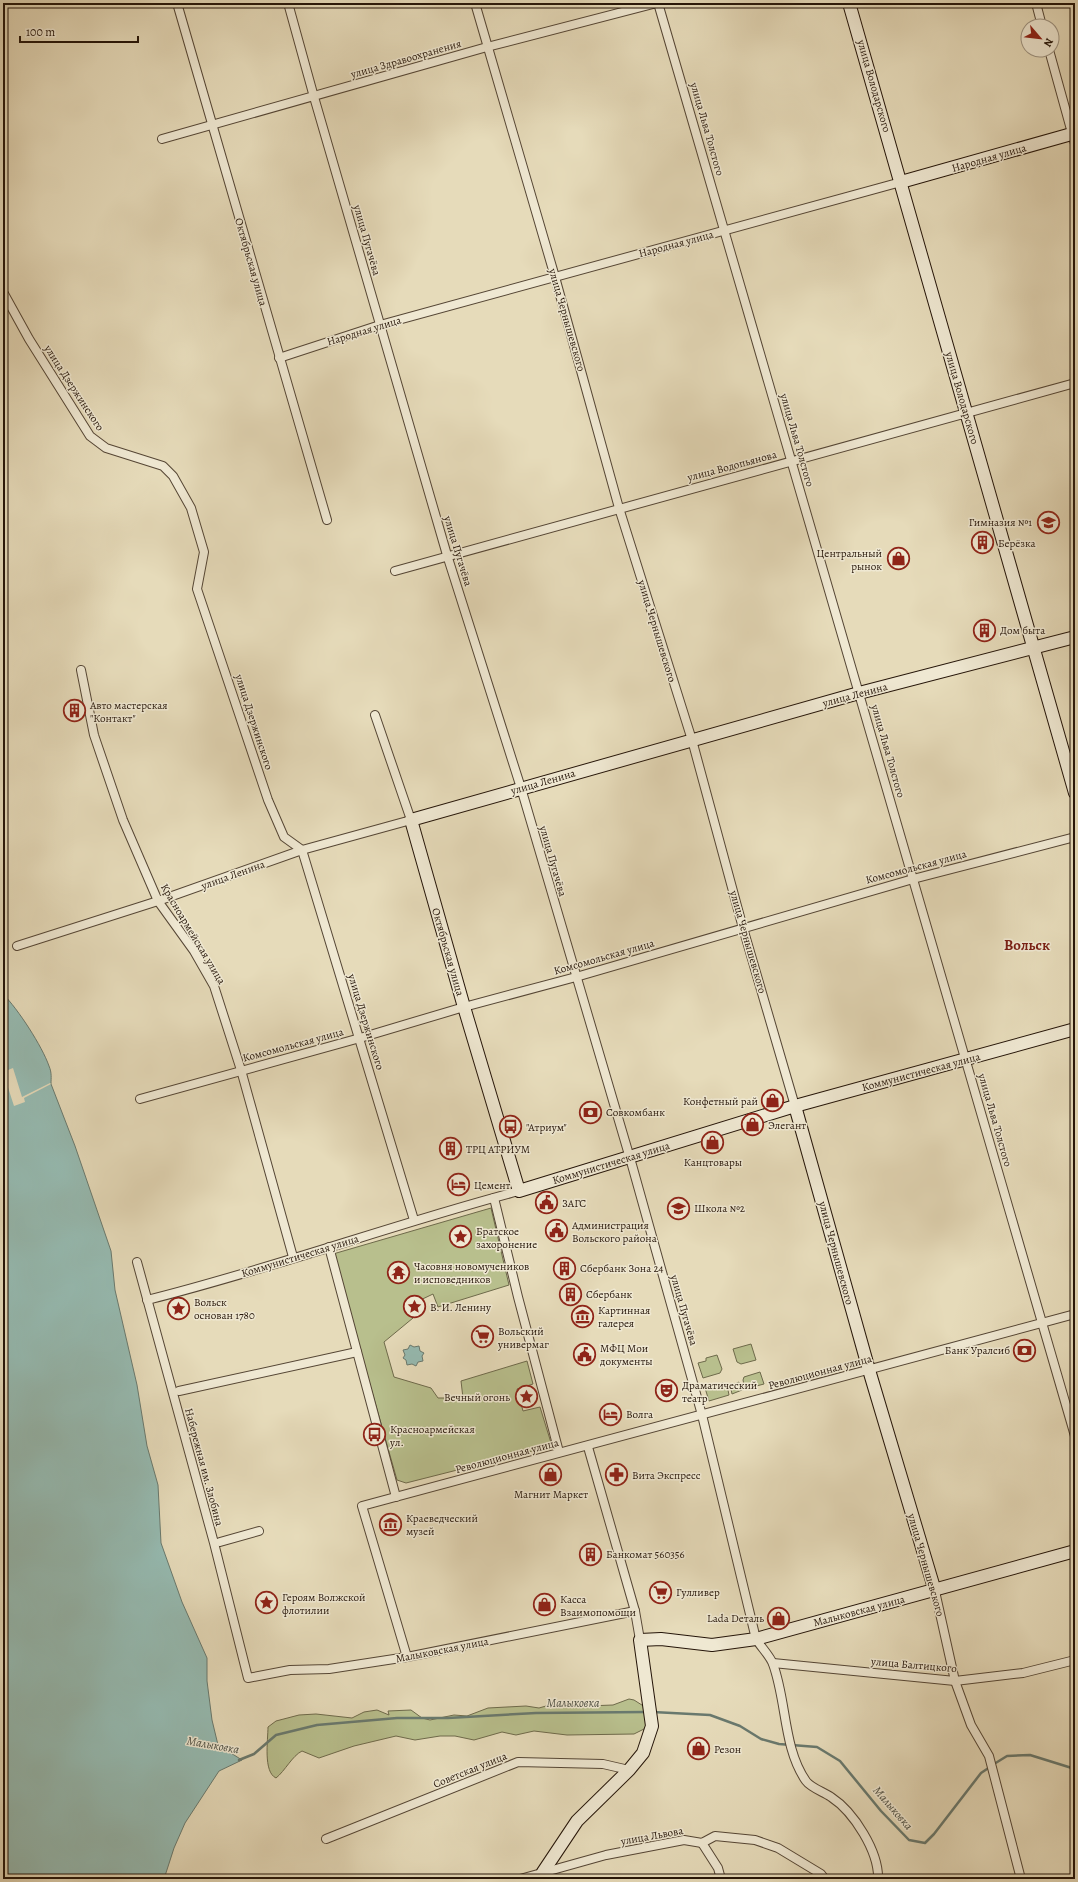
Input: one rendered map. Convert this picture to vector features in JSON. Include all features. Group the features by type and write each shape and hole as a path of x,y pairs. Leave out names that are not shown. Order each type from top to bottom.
{"street":[{"name":"Октябрьская улица","path":"177,3 278,358 327,520"},
{"name":"улица Пугачёва","path":"288,3 447,555 521,788 630,1158 707,1434 756,1639 773,1663 794,1756 806,1782 833,1798 845,1810 868,1841 878,1868 878,1879"},
{"name":"улица Чернышевского","path":"475,3 555,277 619,508 692,740 743,928 796,1106 869,1370 935,1591 955,1681 972,1725 989,1756 1021,1879"},
{"name":"улица Здравоохранения","path":"162,139 488,47 658,3"},
{"name":"улица Льва Толстого","path":"658,3 967,1060 1075,1436"},
{"name":"улица Володарского","path":"849,3 1035,648 1075,793"},
{"path":"1036,3 1040,18"},
{"path":"1051,58 1074,137"},
{"name":"Народная улица","path":"278,358 380,325 901,182 1074,137"},
{"name":"улица Дзержинского","path":"3,292 90,436 106,448 163,466 173,476 191,508 204,552 197,589 268,800 284,837 302,850 414,1220"},
{"name":"улица Водопьянова","path":"395,571 447,555 1075,383"},
{"name":"улица Ленина","path":"17,946 158,901 302,850 859,693 1075,637"},
{"name":"Красноармейская улица","path":"81,670 94,735 123,820 158,901 194,951 214,986 241,1070 293,1257"},
{"name":"Октябрьская улица","path":"375,715 411,820 464,1007 519,1191"},
{"name":"Комсомольская улица","path":"140,1099 360,1038 464,1007 576,977 913,879 1075,837"},
{"name":"Коммунистическая улица","path":"147,1300 215,1283 293,1257 414,1220 630,1158 796,1106 1075,1029"},
{"path":"494,1198 525,1326 559,1452"},
{"path":"329,1246 396,1497"},
{"name":"Набережная им. Злобина","path":"137,1262 214,1544 248,1678"},
{"name":"Революционная улица","path":"407,1657 362,1506 1075,1314"},
{"path":"180,1391 357,1352"},
{"path":"541,1876 577,1821 629,1770 643,1753 652,1726 635,1611 588,1446"},
{"path":"220,1542 259,1531"},
{"name":"Малыковская улица","path":"640,1640 661,1639 712,1645 756,1639 935,1591 1075,1551"},
{"name":"Малыковская улица","path":"248,1678 290,1670 329,1669 407,1657 635,1611"},
{"name":"улица Балтицкого","path":"773,1663 955,1681 1023,1673 1075,1660"},
{"name":"Советская улица","path":"326,1838 518,1762 603,1764 629,1770"},
{"name":"улица Львова","path":"520,1879 541,1876 606,1855 684,1840 702,1843 715,1836 755,1840 778,1848 821,1874 826,1879"},
{"path":"702,1843 718,1868 721,1879"}],"green space":[{"path":"491,1208 509,1285 438,1307 433,1294 410,1305 413,1318 384,1342 394,1377 431,1388 438,1398 463,1398 461,1381 527,1361 533,1384 517,1389 523,1411 540,1407 552,1446 406,1483 397,1480 333,1254"},
{"path":"751,1344 756,1360 741,1364 737,1362 733,1349"},
{"path":"717,1355 722,1369 720,1373 703,1378 698,1363 706,1361 706,1358"},
{"path":"760,1372 764,1384 745,1389 743,1380 744,1377"},
{"path":"739,1382 742,1390 732,1394 730,1384"},
{"path":"723,1383 727,1385 729,1395 709,1401 705,1388"},
{"path":"629,1699 634,1700 645,1707 647,1725 644,1729 634,1734 567,1735 534,1731 516,1735 502,1732 474,1740 455,1736 440,1736 415,1740 396,1736 354,1746 319,1758 302,1751 295,1756 276,1778 272,1775 269,1769 267,1755 268,1727 276,1721 299,1715 316,1714 352,1718 364,1712 377,1710 389,1715 388,1711 411,1710 422,1718 430,1720 454,1715 467,1716 488,1708 526,1706 539,1708 560,1702 587,1706 613,1705"}],"water":[{"path":"3,994 22,1018 46,1058 51,1071 51,1084 75,1146 111,1251 115,1290 137,1385 147,1446 158,1485 161,1543 182,1602 207,1658 207,1681 212,1720 218,1745 242,1760 219,1771 185,1823 174,1848 164,1879 3,1879"},
{"path":"410,1345 414,1347 419,1346 420,1351 424,1353 422,1356 423,1361 418,1362 416,1366 412,1364 407,1365 406,1360 403,1358 405,1355 403,1350 408,1349"}],"pier":[{"path":"13,1068 22,1097 50,1083 51,1084 24,1098 25,1102 14,1106 3,1072"}],"waterway":[{"name":"Малыковка","path":"239,1760 254,1754 276,1735 317,1725 397,1718 448,1718 536,1713 646,1712"},
{"name":"Малыковка","path":"653,1712 710,1715 740,1726 761,1739 779,1744 817,1747 840,1761 881,1811 909,1840 925,1843 934,1834 981,1773 990,1767"},
{"name":"Малыковка","path":"994,1764 1007,1756 1030,1755 1075,1769"}],"place":[{"name":"Гимназия №1","path":"1048,522"},
{"name":"Берёзка","path":"983,543"},
{"name":"Центральный рынок","path":"898,559"},
{"name":"Дом быта","path":"984,630"},
{"name":"Авто мастерская \"Контакт\"","path":"75,711"},
{"name":"Конфетный рай","path":"773,1101"},
{"name":"Совкомбанк","path":"591,1112"},
{"name":"Элегант","path":"752,1125"},
{"name":"\"Атриум\"","path":"511,1127"},
{"name":"Канцтовары","path":"713,1142"},
{"name":"ТРЦ АТРИУМ","path":"450,1149"},
{"name":"Цемент","path":"459,1185"},
{"name":"ЗАГС","path":"546,1203"},
{"name":"Школа №2","path":"678,1208"},
{"name":"Администрация Вольского района","path":"556,1231"},
{"name":"Братское захоронение","path":"461,1237"},
{"name":"Сбербанк Зона 24","path":"564,1268"},
{"name":"Часовня новомучеников и исповедников","path":"398,1272"},
{"name":"Сбербанк","path":"570,1294"},
{"name":"В. И. Ленину","path":"414,1307"},
{"name":"Вольск основан 1780","path":"178,1308"},
{"name":"Картинная галерея","path":"583,1316"},
{"name":"Вольский универмаг","path":"483,1337"},
{"name":"Банк Уралсиб","path":"1025,1350"},
{"name":"МФЦ Мои документы","path":"585,1354"},
{"name":"Драматический театр","path":"666,1391"},
{"name":"Вечный огонь","path":"526,1397"},
{"name":"Волга","path":"610,1414"},
{"name":"Красноармейская ул.","path":"375,1435"},
{"name":"Магнит Маркет","path":"551,1474"},
{"name":"Вита Экспресс","path":"617,1475"},
{"name":"Краеведческий музей","path":"390,1524"},
{"name":"Банкомат 560356","path":"591,1554"},
{"name":"Гулливер","path":"661,1592"},
{"name":"Героям Волжской флотилии","path":"266,1603"},
{"name":"Касса Взаимопомощи","path":"544,1605"},
{"name":"Lada Dеталь","path":"779,1618"},
{"name":"Резон","path":"699,1749"}],"district":[{"name":"Вольск","path":"1027,945"}]}
